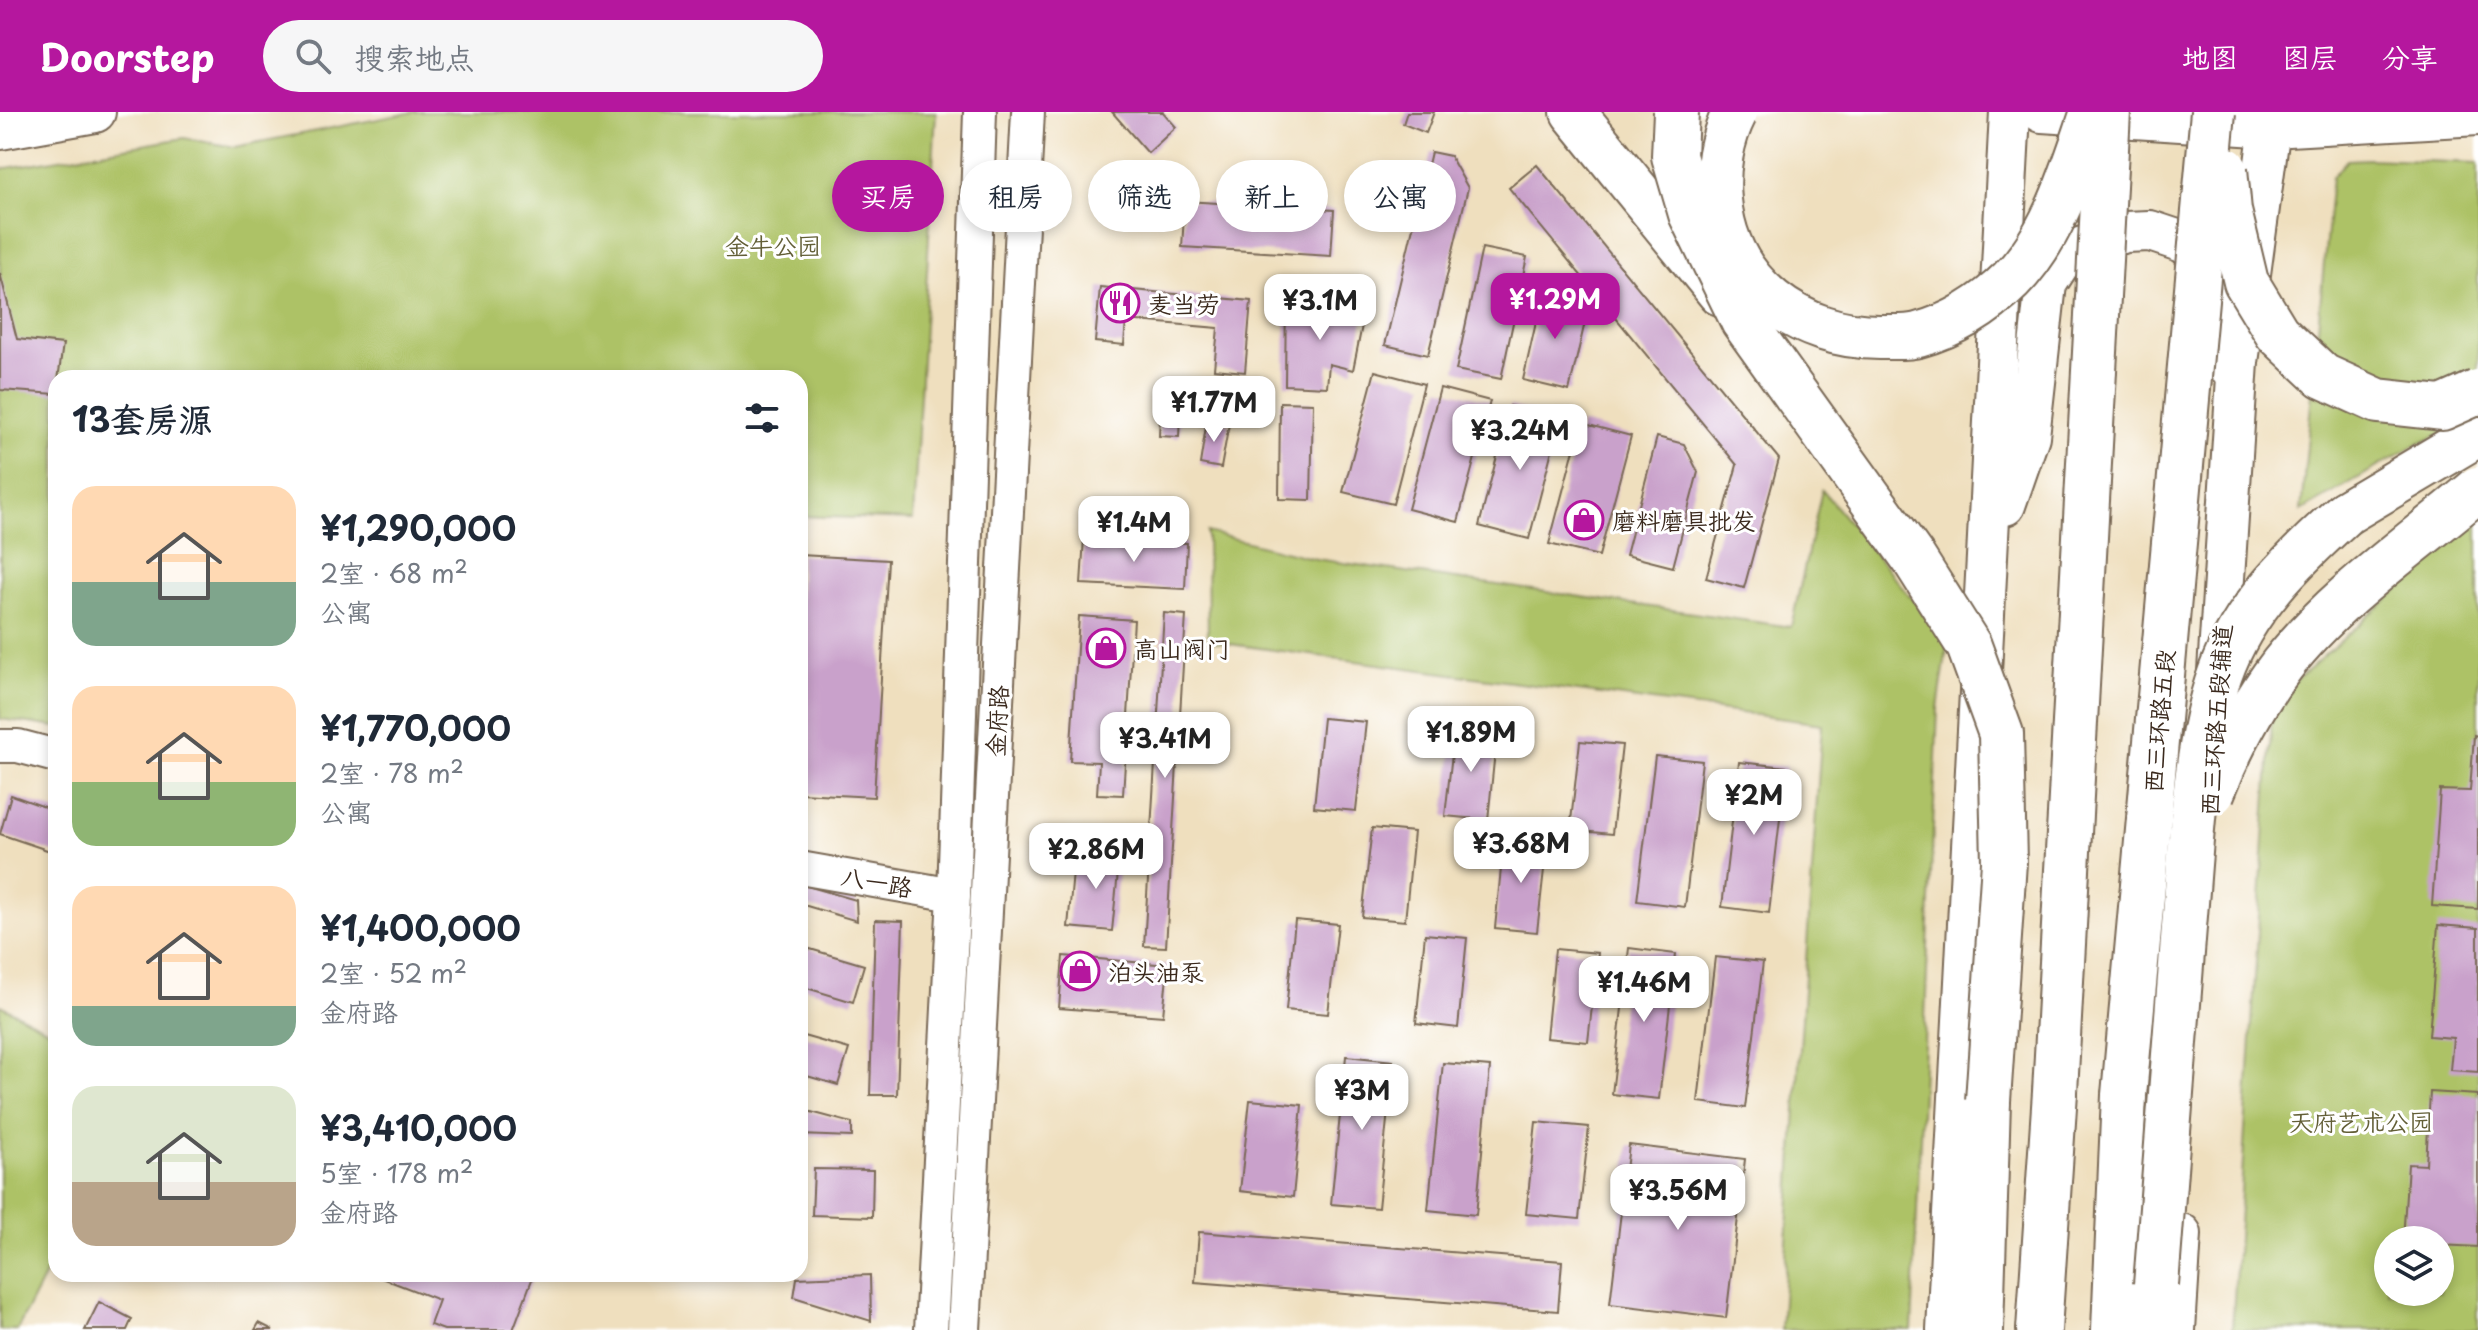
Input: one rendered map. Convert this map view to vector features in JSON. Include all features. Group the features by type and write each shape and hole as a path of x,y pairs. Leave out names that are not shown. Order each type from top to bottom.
{"highway":[{"path":"1573,112 1743,321 1914,559 1969,646 2001,734 2004,862 1988,1101 1981,1330"},
{"path":"1676,112 1674,156 1691,214 1743,321"},
{"path":"1735,112 1728,126 1717,177 1722,228 1742,272 1778,308 1818,328 1863,337 1915,336 1963,319 2011,279 2042,238 2063,197 2093,112"},
{"path":"2039,1330 2055,1092 2108,112"},
{"name":"西三环路五段","path":"2114,1330 2124,1095 2213,112"},
{"path":"2220,112 2229,211 2246,282 2277,333 2323,376 2378,401 2442,408 2478,392"},
{"path":"2150,1330 2189,873 2205,735 2220,674 2247,619 2289,564 2345,513 2478,434"},
{"path":"2189,873 2212,792 2244,722 2283,664 2337,609 2478,489"}],"main road":[{"path":"0,129 95,112"},
{"path":"1947,1330 1990,549 2010,112"},
{"path":"2042,112 2272,120 2478,115"},
{"name":"西三环路五段辅道","path":"2175,1330 2238,362 2272,120"},
{"path":"1990,549 2029,436 2046,284 2066,253 2125,232 2150,231 2186,243 2206,266 2216,303 2235,415"}],"street":[{"name":"金府路","path":"931,1330 954,895 980,112"},
{"name":"金府路","path":"964,1330 1028,112"},
{"path":"0,746 18,746 48,754"},
{"name":"八一路","path":"808,869 954,895"}],"green space":[{"name":"金牛公园","path":"414,112 936,112 933,160 832,160 832,232 929,232 913,520 808,516 808,370 48,370 48,726 0,719 0,169 184,138 234,147"},
{"path":"2347,160 2478,163 2478,417 2414,446 2301,511 2332,177"},
{"path":"1822,490 1948,642 1938,708 1912,1330 1781,1330 1822,724 1208,641 1207,532 1316,559 1791,627"},
{"name":"天府艺术公园","path":"2478,519 2478,1330 2232,1330 2273,701"},
{"path":"0,1005 48,1030 48,1269 17,1330 0,1330"}],"building":[{"path":"1112,112 1163,112 1176,127 1148,153"},
{"path":"1407,112 1434,112 1426,133 1403,124"},
{"path":"1431,152 1450,156 1452,160 1429,160"},
{"path":"1537,165 1779,459 1744,588 1706,578 1737,465 1509,188"},
{"path":"1456,167 1468,188 1428,355 1385,345 1412,232 1456,232"},
{"path":"1200,202 1216,203 1216,232 1328,232 1328,210 1334,210 1331,256 1182,247 1183,232 1200,232"},
{"path":"1482,248 1527,257 1501,379 1456,370"},
{"path":"0,273 17,339 63,344 59,370 48,370 48,393 0,390"},
{"path":"1100,287 1251,301 1245,372 1214,369 1218,328 1126,320 1124,345 1095,342"},
{"path":"1544,287 1571,293 1585,322 1569,391 1523,380"},
{"path":"1286,294 1309,295 1307,324 1330,324 1330,304 1351,308 1367,301 1353,370 1329,364 1327,387 1285,385"},
{"path":"1375,371 1424,384 1393,504 1343,492"},
{"path":"1440,388 1490,401 1458,522 1408,509"},
{"path":"1280,402 1313,403 1311,500 1279,499"},
{"path":"1510,406 1560,419 1529,539 1479,526"},
{"path":"1160,415 1180,417 1179,437 1159,436"},
{"path":"1207,420 1229,424 1221,468 1200,464"},
{"path":"1581,423 1631,436 1599,556 1549,544"},
{"path":"1657,437 1684,444 1698,472 1673,567 1626,555"},
{"path":"1084,538 1187,543 1185,589 1081,584"},
{"path":"808,555 888,560 874,797 808,793"},
{"path":"1164,613 1186,615 1166,947 1144,946"},
{"path":"1079,616 1134,620 1123,795 1097,794 1099,762 1070,761"},
{"path":"1323,718 1366,722 1356,811 1314,807"},
{"path":"1455,727 1497,731 1488,820 1445,816"},
{"path":"2474,735 2478,736 2478,909 2432,906 2440,790 2470,791"},
{"path":"1580,741 1622,745 1612,834 1570,830"},
{"path":"1655,756 1702,761 1685,907 1637,901"},
{"path":"1739,762 1786,767 1769,913 1722,907"},
{"path":"11,795 48,808 48,850 0,834"},
{"path":"1372,828 1414,832 1405,921 1362,917"},
{"path":"1504,839 1547,843 1537,932 1495,928"},
{"path":"1096,841 1121,843 1112,931 1068,927 1073,872 1093,874"},
{"path":"808,886 856,900 857,921 808,906"},
{"path":"875,920 903,921 897,1095 870,1095"},
{"path":"1295,920 1338,924 1328,1014 1286,1010"},
{"path":"2438,925 2478,928 2478,1072 2450,1070 2453,1038 2429,1036"},
{"path":"1425,934 1467,938 1458,1028 1416,1023"},
{"path":"808,948 864,965 853,1002 808,988"},
{"path":"1629,948 1676,954 1659,1099 1612,1094"},
{"path":"1555,949 1598,953 1588,1042 1546,1038"},
{"path":"1063,956 1168,965 1163,1016 1059,1008"},
{"path":"1715,957 1763,962 1745,1108 1698,1102"},
{"path":"808,1037 849,1049 838,1085 808,1076"},
{"path":"1346,1056 1393,1061 1378,1208 1331,1204"},
{"path":"1443,1063 1490,1067 1476,1215 1428,1210"},
{"path":"2430,1092 2478,1095 2478,1247 2454,1246 2454,1226 2404,1226 2408,1164 2426,1165"},
{"path":"1250,1100 1302,1105 1293,1197 1240,1191"},
{"path":"808,1111 852,1123 852,1137 808,1135"},
{"path":"1536,1122 1589,1127 1579,1219 1526,1214"},
{"path":"1629,1145 1745,1159 1726,1318 1610,1304"},
{"path":"814,1169 873,1170 872,1217 812,1215"},
{"path":"1199,1232 1562,1261 1558,1311 1195,1282"},
{"path":"870,1275 871,1321 794,1297 796,1282 808,1282 808,1278"},
{"path":"392,1282 531,1282 513,1330 444,1330 430,1325 439,1300"},
{"path":"99,1302 132,1319 127,1330 85,1330"},
{"path":"259,1323 273,1330 255,1330"}],"place":[{"name":"麦当劳","path":"1120,303"},
{"name":"磨料磨具批发","path":"1584,520"},
{"name":"高山阀门","path":"1106,648"},
{"name":"泊头油泵","path":"1080,971"}]}
